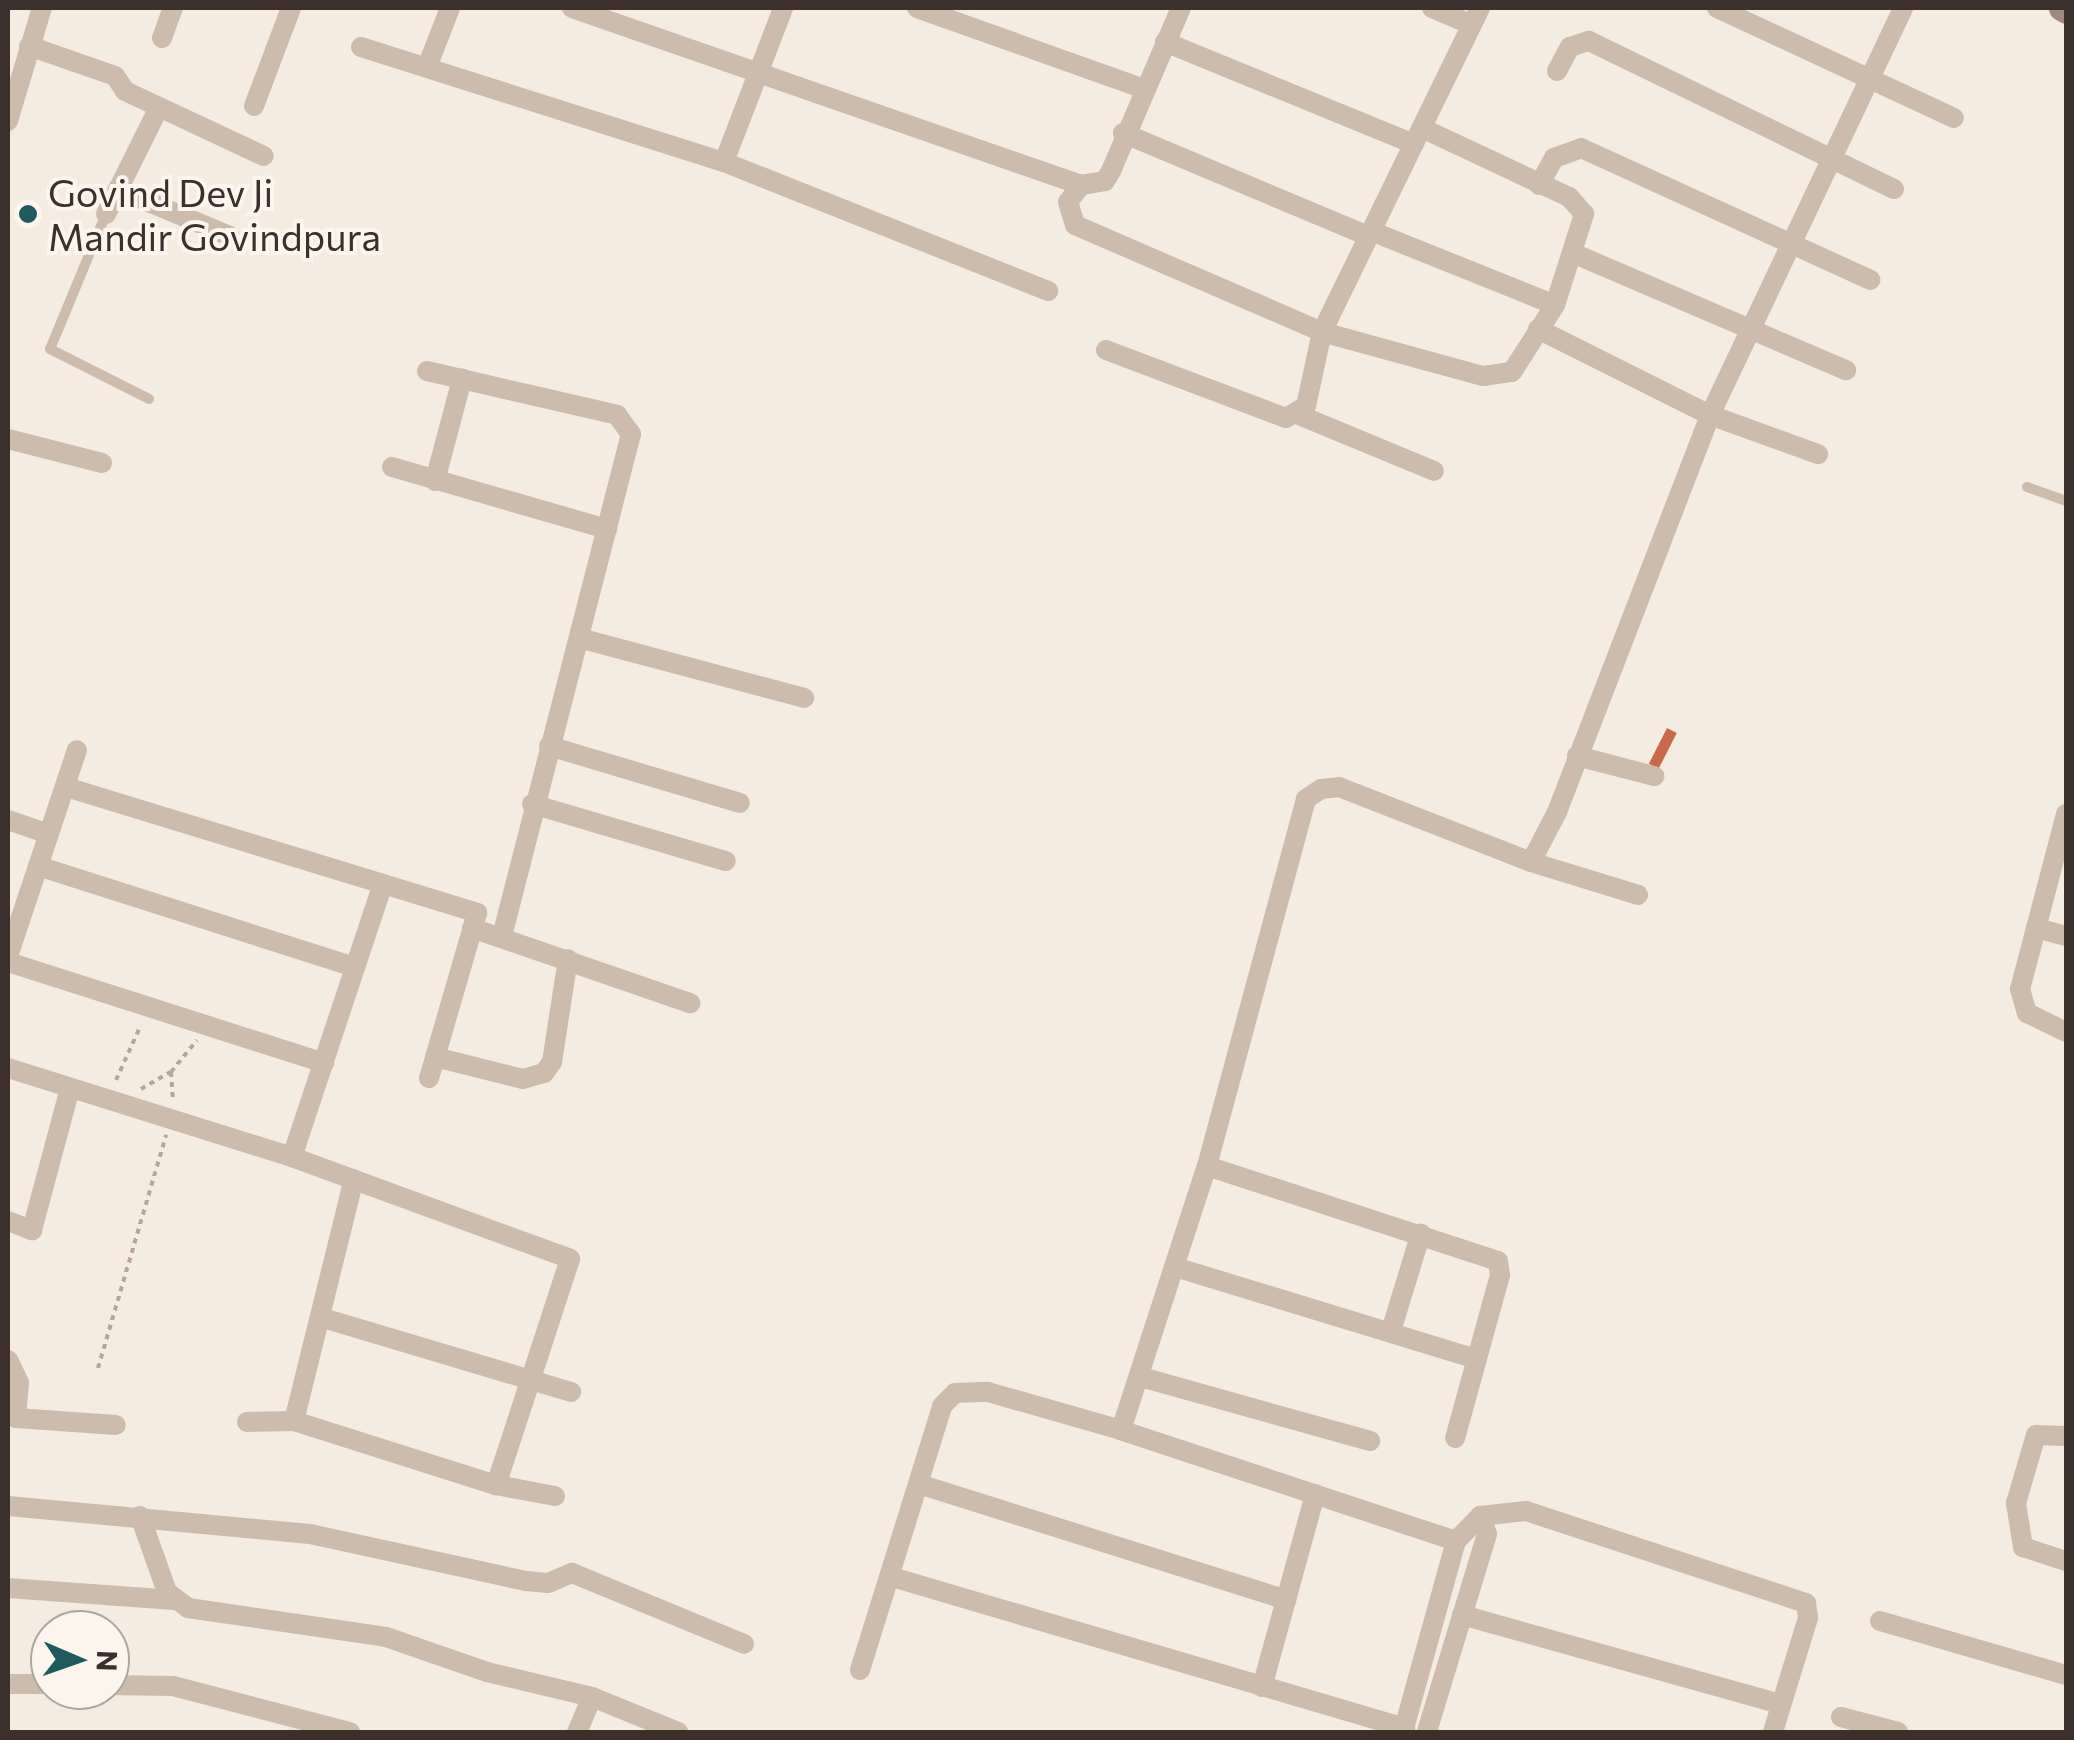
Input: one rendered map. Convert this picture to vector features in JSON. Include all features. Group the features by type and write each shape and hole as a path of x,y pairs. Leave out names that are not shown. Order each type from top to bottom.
{"street":[{"path":"8,121 42,8"},
{"path":"162,38 174,8"},
{"path":"254,106 291,8"},
{"path":"426,66 450,8"},
{"path":"572,8 1081,185 1105,182 1181,8"},
{"path":"724,162 782,8"},
{"path":"918,8 1144,88"},
{"path":"1299,415 1322,332 1476,16 1432,8"},
{"path":"1717,8 1954,118"},
{"path":"1531,862 1577,756 1710,415 1786,246 1871,82 1903,8"},
{"path":"1557,71 1570,47 1588,41 1830,162 1894,189"},
{"path":"1081,185 1068,202 1076,225 1322,332 1483,376 1516,369 1555,305 1575,254 1584,214 1569,198 1418,136 1166,42"},
{"path":"29,46 115,76 125,91 264,156"},
{"path":"361,47 724,162 1048,291"},
{"path":"106,214 158,107"},
{"path":"1124,133 1555,305"},
{"path":"1540,185 1554,158 1581,148 1786,246 1870,280"},
{"path":"118,188 230,236"},
{"path":"1575,254 1846,370"},
{"path":"1538,329 1710,415 1818,454"},
{"path":"1106,350 1274,414 1299,415 1434,471"},
{"path":"426,371 625,419 631,434 532,804 502,936"},
{"path":"435,481 462,379"},
{"path":"8,439 102,463"},
{"path":"392,468 607,529"},
{"path":"579,638 804,698"},
{"path":"549,746 740,803"},
{"path":"77,750 9,947 149,1007 324,1062"},
{"path":"1577,756 1654,776"},
{"path":"66,787 477,913 429,1078"},
{"path":"1121,1430 1207,1166 1306,799 1321,788 1340,788 1531,862 1638,895"},
{"path":"532,804 726,862"},
{"path":"2066,814 2063,840 2036,928 2021,1002 2039,1024 2066,1032"},
{"path":"8,820 49,834"},
{"path":"38,866 355,968"},
{"path":"292,1157 382,884"},
{"path":"472,928 690,1003"},
{"path":"2036,928 2066,936"},
{"path":"435,1056 523,1078 544,1074 552,1062 568,959"},
{"path":"8,1068 292,1157 570,1259 496,1485"},
{"path":"8,1221 32,1230 70,1088"},
{"path":"1207,1166 1421,1233 1498,1262 1500,1275 1455,1438"},
{"path":"294,1421 354,1180"},
{"path":"1391,1331 1421,1233"},
{"path":"1175,1267 1476,1359"},
{"path":"322,1318 572,1392"},
{"path":"8,1360 19,1383 12,1418 116,1425"},
{"path":"1140,1377 1370,1441"},
{"path":"860,1670 922,1485 942,1406 955,1393 988,1392 1121,1430 1456,1541"},
{"path":"247,1422 294,1421 496,1485 555,1496"},
{"path":"2066,1436 2036,1435 2016,1504 2023,1547 2066,1561"},
{"path":"922,1485 1286,1600"},
{"path":"1262,1687 1315,1494"},
{"path":"8,1506 310,1534 526,1581 548,1583 572,1573 744,1644"},
{"path":"892,1577 1404,1730 1456,1541 1479,1519 1526,1511 1806,1602 1808,1618 1772,1732"},
{"path":"140,1516 175,1600"},
{"path":"1431,1732 1462,1614 1479,1519"},
{"path":"8,1588 175,1600 204,1612 386,1638 487,1672 592,1697 678,1732"},
{"path":"1462,1614 1780,1704"},
{"path":"1880,1621 2066,1675"},
{"path":"130,1685 173,1686 303,1725 350,1732"},
{"path":"577,1732 592,1697"},
{"path":"1841,1717 1898,1732"}],"lane":[{"path":"106,214 50,348 149,399"},
{"path":"2027,487 2066,501"}],"path":[{"path":"108,1100 149,1007"},
{"path":"108,1100 171,1072 208,1026"},
{"path":"98,1368 170,1119 171,1072"}],"building":[{"path":"1667,728 1677,733 1659,769 1649,764"}],"place":[{"name":"Govind Dev Ji Mandir Govindpura","path":"28,214"}]}
